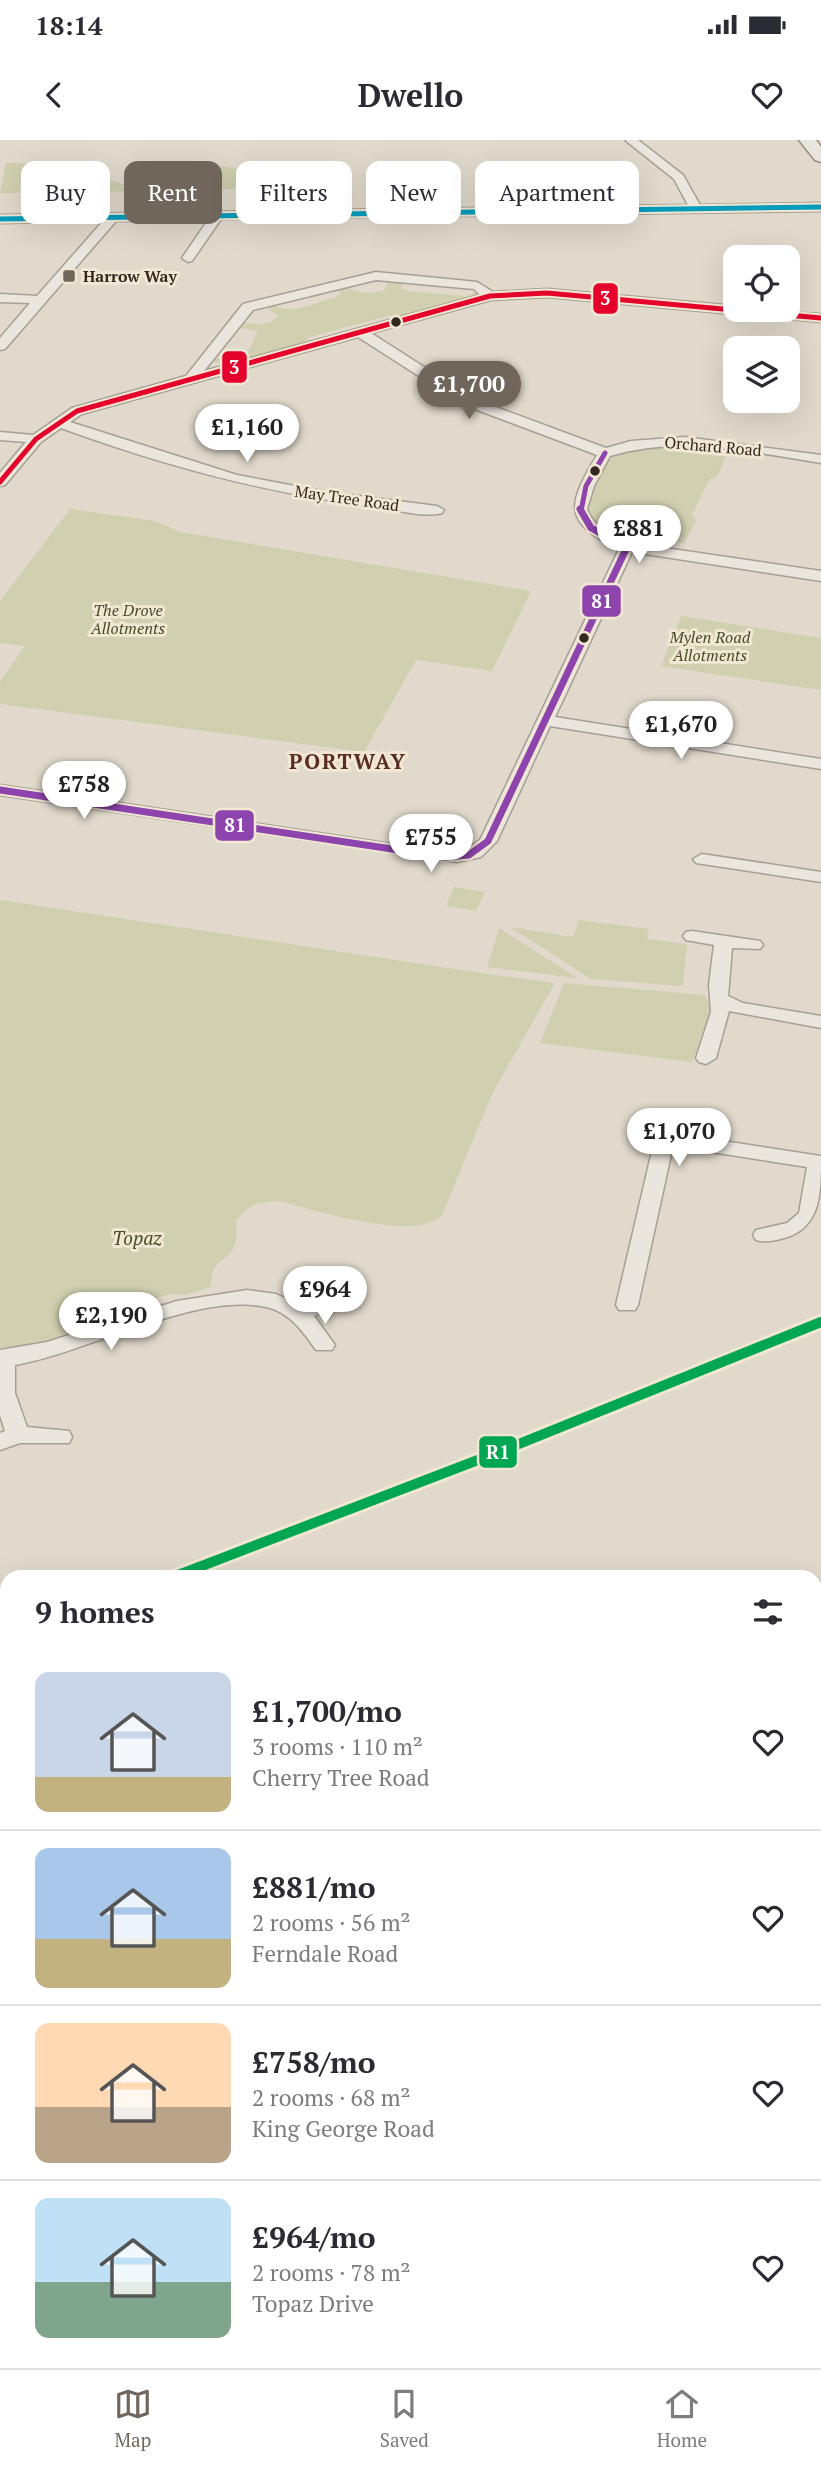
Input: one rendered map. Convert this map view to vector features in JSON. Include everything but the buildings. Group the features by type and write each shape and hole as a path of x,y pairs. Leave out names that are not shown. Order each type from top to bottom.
{"street":[{"path":"631,140 679,177 696,209"},
{"path":"807,140 821,157"},
{"path":"222,216 821,208"},
{"path":"0,346 112,218"},
{"path":"0,219 124,218"},
{"path":"188,258 211,224"},
{"path":"191,379 248,307 300,292 376,276 477,286 490,296"},
{"path":"0,482 36,439 57,422 77,411 490,296 547,293 821,318"},
{"path":"0,298 42,300"},
{"path":"360,332 469,402 605,453 580,498 579,513 583,521 600,534 627,547 821,576"},
{"path":"203,361 223,370"},
{"name":"May Tree Road","path":"57,422 221,476 322,497 437,510"},
{"path":"0,436 36,439"},
{"name":"Orchard Road","path":"605,453 638,443 676,440 821,459"},
{"path":"0,790 445,857 467,856 484,847 488,841 566,681 627,547"},
{"path":"547,721 821,764"},
{"path":"702,859 821,877"},
{"path":"692,936 754,945"},
{"path":"706,1058 720,1012 718,985 724,941"},
{"path":"720,999 738,1008 821,1021"},
{"path":"627,1305 667,1130 820,1163 809,1219 802,1226 786,1233 763,1235"},
{"path":"61,1437 9,1438 2,1359 57,1348 221,1297 265,1298 300,1314 324,1345"},
{"path":"300,1314 333,1299"}],"green space":[{"path":"6,163 21,163 19,193 0,193"},
{"path":"222,166 236,169 235,189 222,189"},
{"path":"110,180 124,185 124,191 110,192"},
{"path":"389,279 404,280 401,288 407,291 467,296 474,293 474,287 480,294 407,315 388,316 310,337 301,345 229,365 211,361 211,357 230,361 247,354 258,331 235,327 239,322 265,323 278,316 262,305 270,303 285,309 302,308 341,293 331,287 342,285 352,290 374,293 385,290"},
{"path":"693,444 690,452 726,457 717,476 709,480 692,515 697,520 684,543 650,537 645,545 608,532 592,521 586,504 587,497 614,456 645,446"},
{"name":"The Drove Allotments","path":"70,509 155,521 180,532 531,591 492,671 416,660 364,752 0,704 0,682 25,646 0,643 0,601"},
{"name":"Mylen Road Allotments","path":"681,616 821,638 821,690 661,666"},
{"path":"454,887 485,892 476,911 446,906"},
{"name":"Topaz","path":"0,900 555,983 493,1092 442,1215 429,1223 388,1225 339,1217 279,1201 260,1203 249,1208 236,1222 237,1236 234,1246 215,1268 211,1287 185,1295 169,1294 129,1307 114,1320 115,1324 50,1343 0,1348"},
{"path":"579,920 649,929 647,939 687,944 683,986 591,979 510,927 573,937"},
{"path":"499,928 577,978 487,967"},
{"path":"564,983 704,995 712,1008 692,1062 540,1043"}],"railway":[{"path":"191,1570 504,1450 821,1322"}],"transit line":[{"path":"0,219 821,207"},
{"name":"3","path":"0,482 36,439 77,411 490,296 547,293 821,318"},
{"name":"81","path":"0,790 445,857 474,853 488,841 627,547 591,528 583,519 580,509 586,486 605,453"},
{"name":"R1","path":"191,1570 504,1450 821,1322"}],"place":[{"name":"Harrow Way","path":"69,276"}],"district":[{"name":"PORTWAY","path":"348,762"}]}
